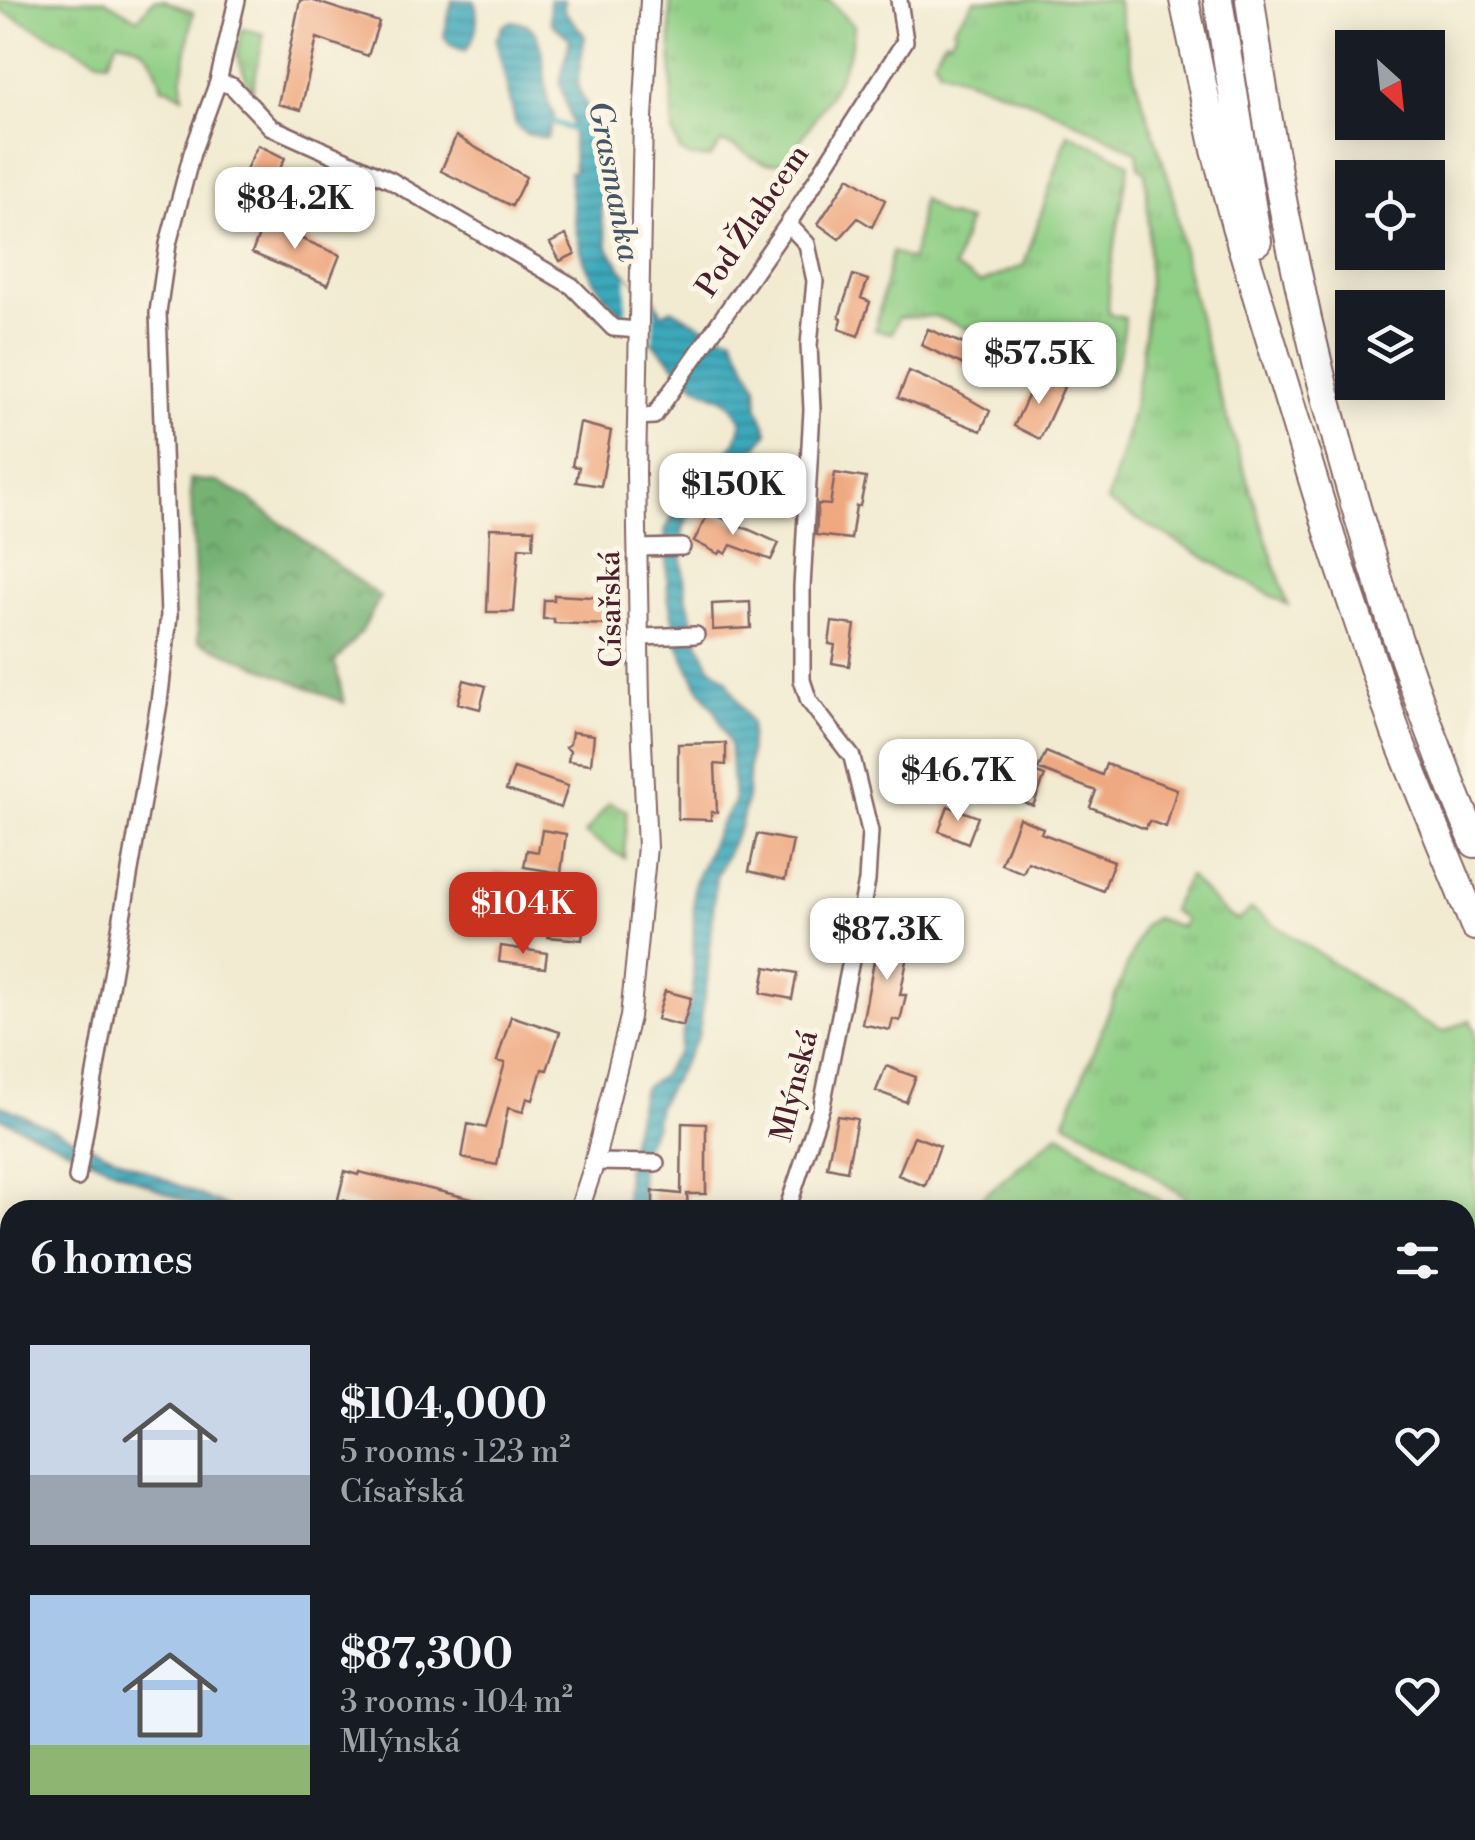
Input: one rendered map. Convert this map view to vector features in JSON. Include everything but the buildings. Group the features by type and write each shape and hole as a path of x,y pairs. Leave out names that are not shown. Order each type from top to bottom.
{"highway":[{"path":"1184,0 1236,226 1332,542 1420,796 1475,926"},
{"path":"1218,0 1258,251 1298,423"},
{"path":"1250,0 1289,246 1330,415 1394,628 1475,844"}],"street":[{"path":"78,1178 156,723 169,615 158,312 173,226 192,154 218,82 237,0"},
{"name":"Císařská","path":"582,1200 631,1008 648,842 637,548 643,118 650,0"},
{"name":"Pod Žlabcem","path":"638,417 654,416 788,224 905,41 899,0"},
{"path":"218,82 232,86 271,127 390,180 572,286 613,328 639,330"},
{"name":"Mlýnská","path":"788,224 807,244 816,281 808,345 812,410 802,587 802,680 809,701 848,748 870,831 867,881 822,1105 791,1200"},
{"path":"637,548 682,547"},
{"path":"641,638 696,635"},
{"path":"594,1162 656,1163"}],"green space":[{"path":"0,0 105,0 138,19 153,0 193,12 183,96 162,88 149,55 137,46 118,40 108,61 99,60 0,10"},
{"path":"670,0 829,0 854,26 839,77 788,159 768,164 721,143 710,158 691,157 680,151 673,132"},
{"path":"975,0 1117,0 1136,81 1172,189 1188,278 1216,384 1288,605 1107,502 1140,369 1149,255 1145,171 1139,168 1137,152 1041,105 939,69 934,59"},
{"path":"242,29 264,34 252,92 237,55"},
{"path":"1068,133 1129,163 1110,273 1108,314 1125,318 1122,338 1115,366 1094,386 1020,360 1010,345 935,316 898,318 892,333 875,330 892,252 911,260 922,199 942,214 968,221 954,268 981,283 1024,265","holes":["1024,326 1037,346 1023,354 1011,335"]},
{"path":"190,479 217,482 248,498 380,597 362,631 335,662 344,703 198,641"},
{"path":"609,803 627,810 624,858 585,834"},
{"path":"1188,876 1226,914 1238,920 1251,909 1419,1020 1443,1032 1470,1020 1475,1031 1475,1200 1189,1200 1108,1144 1065,1121 1143,926 1155,918 1181,927 1185,920 1171,910"},
{"path":"1059,1133 1158,1200 979,1200"}],"water":[{"path":"452,0 475,1 476,27 465,51 450,45 444,36"},
{"path":"549,0 564,0 564,10 585,36 577,85 594,122 595,170 600,171 602,220 609,250 627,276 655,299 662,314 672,309 711,330 732,336 757,386 758,408 768,432 753,452 691,511 683,529 681,552 686,595 698,641 710,666 726,679 751,724 747,797 741,824 716,877 698,1037 658,1106 654,1127 638,1159 644,1200 625,1200 627,1158 643,1088 660,1077 678,1052 693,990 694,885 719,826 734,802 730,745 677,642 668,596 665,530 694,480 719,462 736,442 742,421 726,400 690,381 630,322 598,287 588,269 576,229 569,172 574,172 572,125 560,83 570,39 551,23"},
{"path":"512,21 527,24 536,33 542,53 548,101 554,116 547,138 526,134 516,125 496,40 503,26"},
{"path":"0,1105 211,1200 182,1200 0,1118"}],"pier":[{"path":"627,276 655,299 652,342 626,319"}],"waterway":[{"name":"Grasmanka","path":"550,121 576,131"}]}
